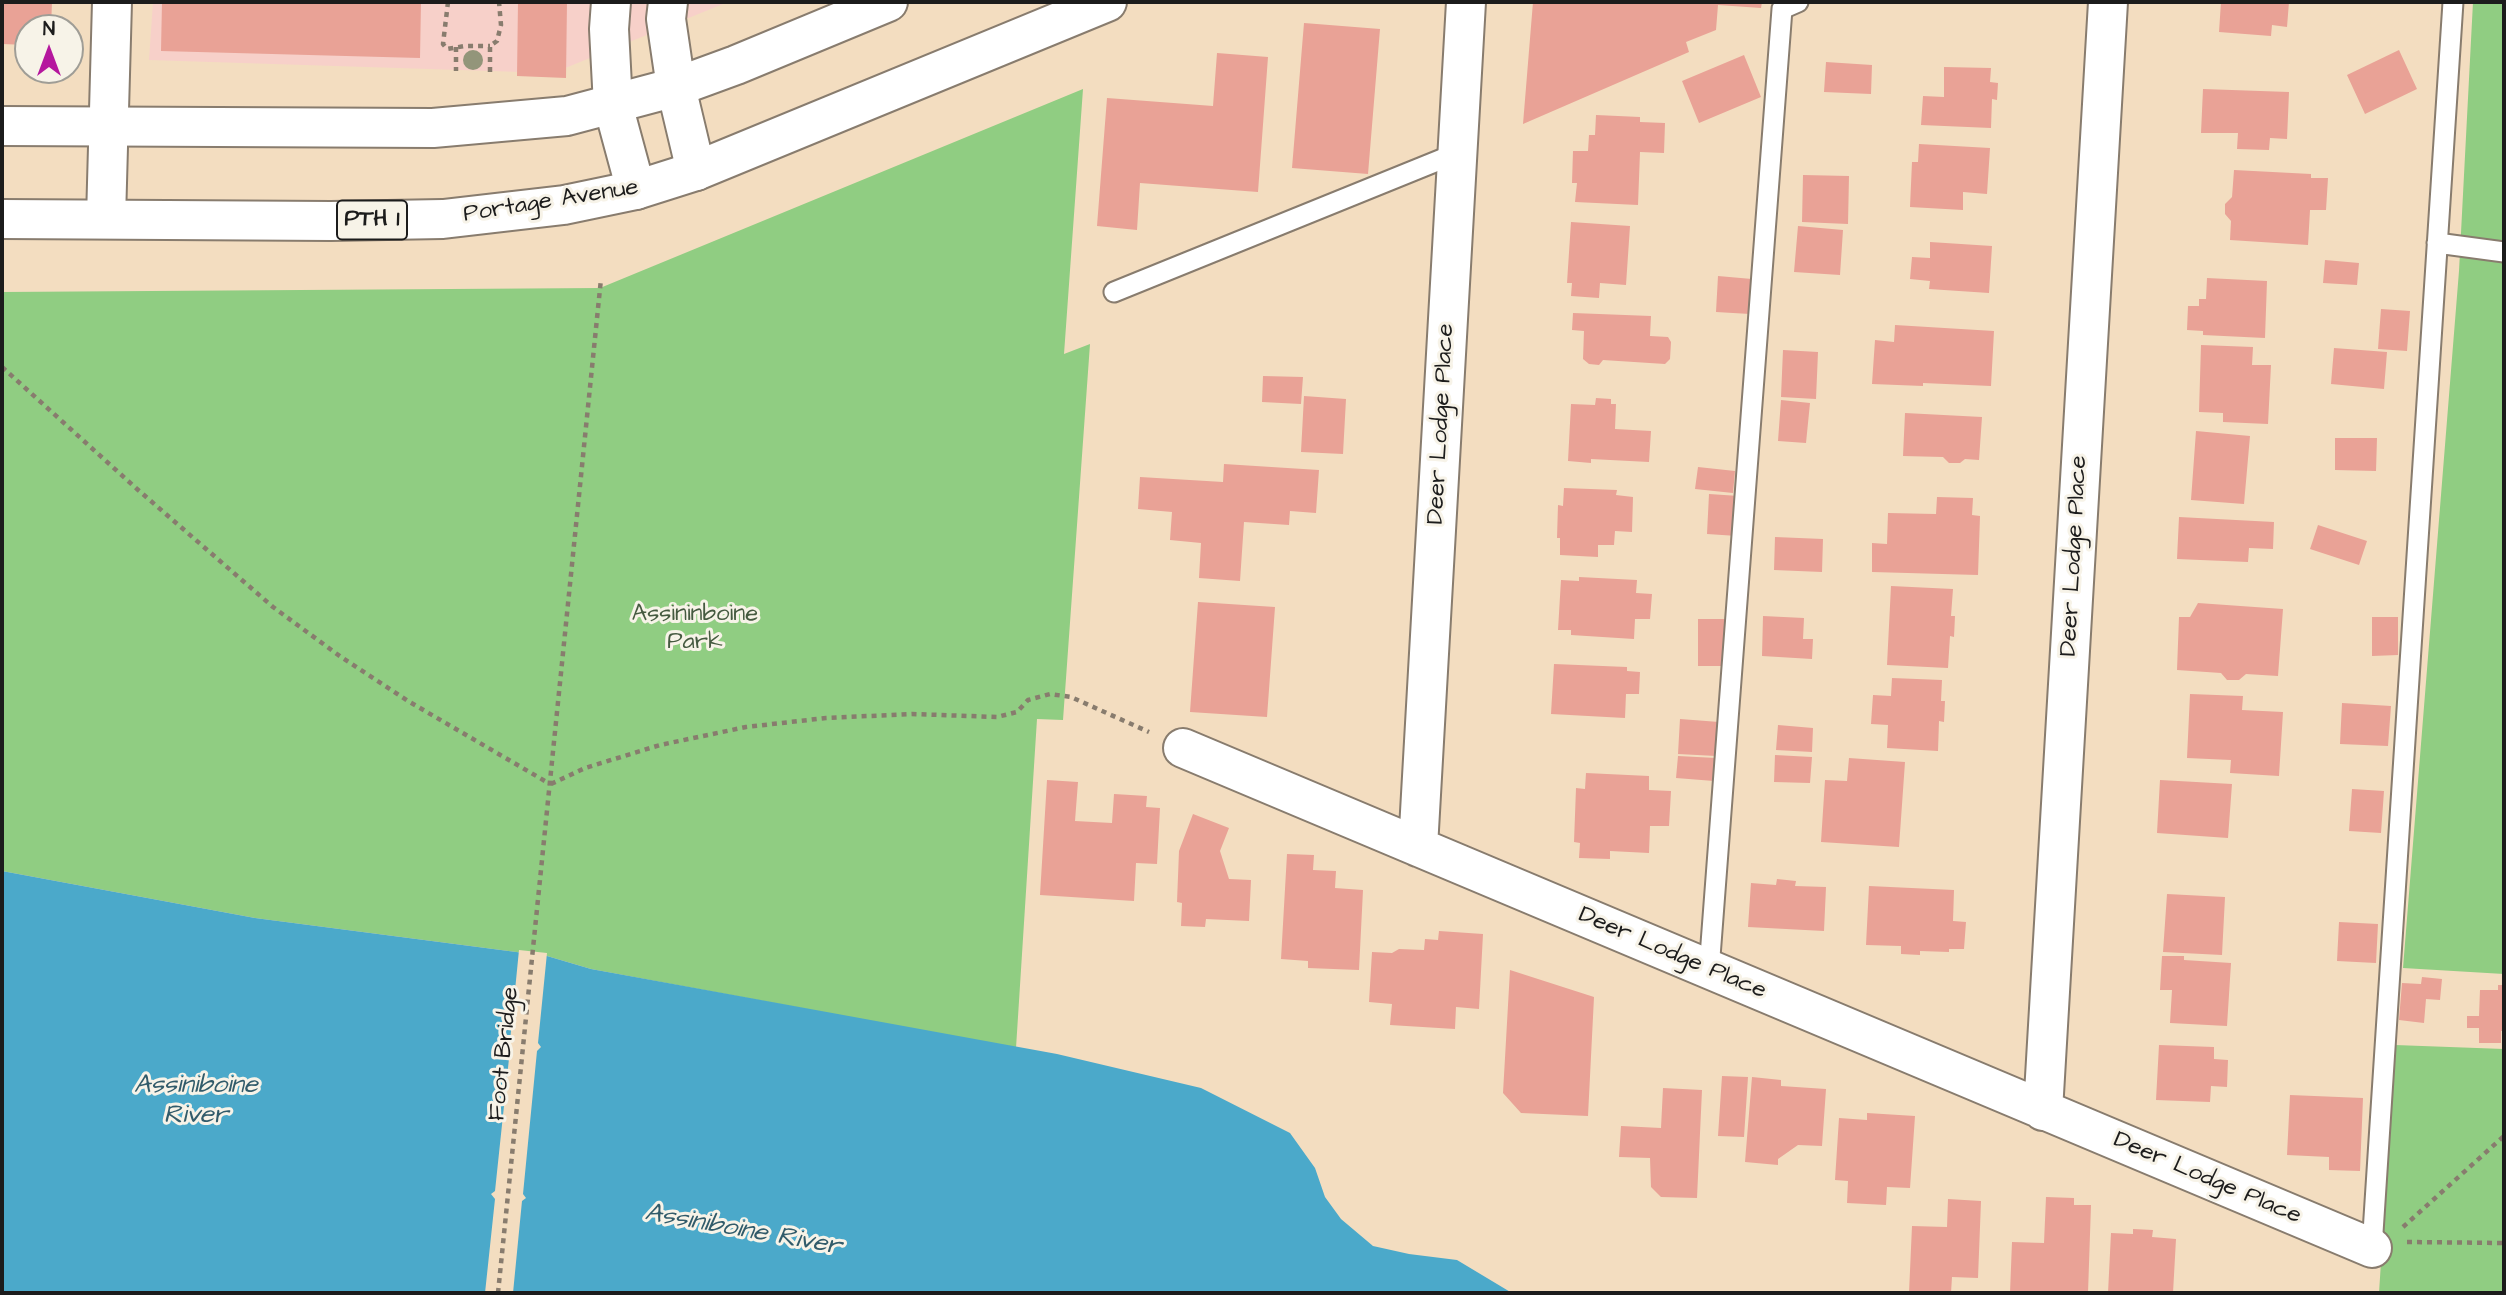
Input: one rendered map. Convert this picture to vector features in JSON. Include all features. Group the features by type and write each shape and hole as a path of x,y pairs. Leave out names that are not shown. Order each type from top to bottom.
{"main road":[{"path":"106,219 112,2"},
{"path":"611,2 609,29 613,105 636,190"},
{"path":"668,2 666,19 676,87 696,171"},
{"path":"2,126 433,128 567,116 676,87 888,2"},
{"name":"Portage Avenue","path":"2,219 443,219 564,205 636,190 696,171 1107,2"},
{"name":"Deer Lodge Place","path":"1418,847 1466,2"},
{"name":"Deer Lodge Place","path":"2043,1111 2108,2"},
{"name":"Deer Lodge Place","path":"1183,748 2043,1111 2380,1244"}],"lane":[{"path":"1709,970 1782,9 1798,2"},
{"path":"2380,1244 2437,243 2454,2"},
{"path":"1114,292 1457,153"},
{"path":"2437,243 2504,251"}],"path":[{"path":"448,2 443,44 447,49 490,46 497,41 501,25 499,2"},
{"path":"489,72 490,46"},
{"path":"456,47 456,71"},
{"name":"Foot Bridge","path":"498,1293 601,279"},
{"path":"2,367 273,607 341,657 408,701 550,784 585,768 660,745 746,727 826,718 912,714 997,717 1017,712 1028,700 1050,694 1071,697 1183,748"},
{"path":"2380,1244 2504,1136"},
{"path":"2380,1244 2504,1243"}],"shaded area":[{"path":"153,2 728,2 553,73 149,60"}],"green space":[{"path":"2473,2 2504,2 2504,974 2403,968 2459,271"},
{"name":"Assininboine Park","path":"1083,89 1064,354 1090,344 1063,720 1037,719 1016,1048 591,969 547,956 255,918 2,871 2,292 600,288"},
{"path":"2395,1045 2504,1049 2504,1293 2379,1293"}],"water":[{"name":"Assiniboine River","path":"2,871 255,918 547,956 591,969 1057,1054 1201,1088 1290,1133 1315,1168 1325,1197 1341,1219 1373,1246 1457,1260 1512,1293 2,1293"}],"pier":[{"path":"519,950 547,953 538,1043 541,1047 537,1051 523,1194 526,1198 522,1201 513,1293 485,1293 495,1199 491,1194 495,1191 510,1049 507,1045 510,1041"}],"building":[{"path":"2,2 52,2 52,14 14,14 14,44 2,44"},
{"path":"162,2 421,2 420,58 161,51"},
{"path":"518,2 567,2 566,78 517,76"},
{"path":"1533,2 1762,2 1761,8 1718,5 1716,30 1686,42 1689,52 1523,124"},
{"path":"2221,2 2289,2 2287,27 2272,25 2271,36 2219,32"},
{"path":"1304,23 1380,29 1368,174 1292,168"},
{"path":"2399,50 2417,89 2365,114 2347,75"},
{"path":"1217,53 1268,57 1258,192 1140,183 1137,230 1097,226 1107,98 1213,106"},
{"path":"1744,55 1761,97 1699,123 1682,81"},
{"path":"1826,62 1872,65 1871,94 1824,92"},
{"path":"1944,67 1991,68 1990,82 1998,83 1997,100 1992,99 1991,128 1921,125 1923,96 1944,97"},
{"path":"2203,89 2289,92 2287,139 2270,138 2269,150 2237,149 2238,133 2201,133"},
{"path":"1596,115 1640,117 1640,122 1665,123 1664,153 1640,152 1638,205 1575,202 1577,183 1572,183 1573,151 1588,151 1589,135 1595,135"},
{"path":"1919,144 1990,148 1987,194 1963,192 1963,210 1910,207 1912,162 1918,162"},
{"path":"2234,170 2311,174 2311,178 2328,178 2326,210 2310,210 2308,245 2230,240 2231,221 2225,214 2225,204 2232,197"},
{"path":"1803,175 1849,176 1848,224 1802,222"},
{"path":"1571,222 1630,226 1626,285 1600,283 1599,298 1571,296 1572,283 1567,283"},
{"path":"1798,226 1843,230 1840,275 1794,272"},
{"path":"1930,242 1992,246 1989,293 1929,289 1930,281 1910,279 1912,257 1930,258"},
{"path":"2325,260 2359,263 2357,285 2323,283"},
{"path":"1718,276 1752,279 1750,314 1716,312"},
{"path":"2207,278 2267,281 2265,338 2203,335 2203,331 2187,330 2188,306 2199,306 2199,299 2206,299"},
{"path":"2381,309 2410,311 2407,351 2378,349"},
{"path":"1573,313 1651,316 1650,336 1668,337 1671,342 1670,359 1665,364 1603,360 1599,365 1589,364 1583,359 1584,331 1572,330"},
{"path":"1895,325 1994,331 1991,386 1872,384 1875,340 1894,342"},
{"path":"2201,345 2253,347 2252,365 2271,365 2268,424 2223,422 2223,413 2199,412"},
{"path":"2334,348 2387,352 2384,389 2331,384"},
{"path":"1783,350 1818,352 1816,399 1781,397"},
{"path":"1263,376 1303,377 1301,404 1262,402"},
{"path":"1304,396 1346,399 1343,454 1301,452"},
{"path":"1596,398 1611,399 1611,404 1616,404 1615,429 1651,431 1649,462 1591,459 1591,463 1568,461 1571,404 1595,405"},
{"path":"1781,400 1810,403 1806,443 1778,441"},
{"path":"1905,413 1982,417 1979,460 1965,459 1960,463 1949,463 1943,457 1903,456"},
{"path":"2196,431 2250,436 2244,504 2191,500"},
{"path":"2335,438 2377,438 2376,471 2335,470"},
{"path":"1224,464 1319,470 1316,513 1290,511 1289,525 1244,522 1240,581 1199,578 1201,543 1170,540 1172,512 1138,509 1140,477 1223,482"},
{"path":"1698,467 1735,471 1733,493 1695,489"},
{"path":"1564,488 1617,490 1616,495 1633,497 1632,532 1615,531 1614,545 1598,545 1598,557 1560,555 1560,538 1557,538 1558,505 1563,506"},
{"path":"1709,494 1739,496 1737,536 1707,534"},
{"path":"1937,497 1973,498 1972,515 1980,516 1978,575 1872,572 1872,543 1887,544 1888,513 1936,514"},
{"path":"2179,517 2274,522 2273,549 2249,548 2248,562 2177,559"},
{"path":"2318,525 2367,541 2359,565 2310,549"},
{"path":"1775,537 1823,539 1822,572 1774,570"},
{"path":"1579,577 1637,580 1636,593 1652,594 1650,619 1635,619 1634,639 1571,635 1571,630 1558,630 1561,580 1579,581"},
{"path":"1891,586 1953,589 1951,616 1955,616 1954,637 1950,636 1948,668 1887,665"},
{"path":"1198,602 1275,607 1267,717 1190,712"},
{"path":"2198,603 2283,609 2278,676 2246,674 2239,680 2227,680 2221,673 2177,670 2179,617 2190,617"},
{"path":"1763,616 1804,618 1803,639 1813,639 1812,659 1762,656"},
{"path":"2372,617 2398,617 2398,655 2372,656"},
{"path":"1698,619 1730,619 1730,666 1698,666"},
{"path":"1554,664 1627,667 1627,671 1640,672 1639,694 1626,694 1625,718 1551,714"},
{"path":"1892,678 1942,680 1944,722 1939,721 1938,751 1887,748 1888,725 1871,724 1873,695 1891,696"},
{"path":"2190,694 2243,696 2242,710 2283,712 2279,776 2230,773 2231,760 2187,758"},
{"path":"2342,703 2391,706 2388,746 2340,744"},
{"path":"1680,719 1719,722 1716,756 1678,754"},
{"path":"1778,725 1813,728 1812,752 1776,750"},
{"path":"1775,755 1812,757 1810,783 1774,782"},
{"path":"1678,756 1716,758 1714,781 1676,778"},
{"path":"1849,758 1905,762 1899,847 1821,842 1825,780 1847,781"},
{"path":"1586,773 1649,776 1649,790 1671,791 1669,826 1650,826 1649,853 1610,851 1610,859 1579,858 1580,843 1574,842 1576,788 1585,789"},
{"path":"1047,780 1078,782 1075,821 1112,823 1114,794 1147,796 1146,807 1160,808 1157,864 1136,863 1134,901 1040,895"},
{"path":"2160,780 2232,784 2228,838 2157,833"},
{"path":"2352,789 2384,791 2381,833 2349,831"},
{"path":"1193,814 1229,828 1220,851 1229,879 1251,880 1249,921 1206,919 1205,927 1181,926 1182,903 1177,902 1179,851"},
{"path":"1287,854 1314,855 1313,870 1336,871 1335,888 1363,890 1359,970 1308,968 1308,961 1281,959"},
{"path":"1777,879 1796,881 1795,886 1826,887 1824,931 1748,927 1751,883 1776,885"},
{"path":"1869,886 1954,890 1953,921 1966,922 1964,949 1949,949 1949,952 1920,951 1920,955 1901,954 1901,946 1866,945"},
{"path":"2167,894 2225,897 2222,955 2163,952"},
{"path":"2339,922 2378,924 2376,963 2337,961"},
{"path":"1439,931 1483,934 1479,1009 1456,1007 1455,1029 1390,1025 1392,1004 1369,1002 1372,952 1424,950 1425,939 1438,940"},
{"path":"2162,956 2184,956 2184,960 2231,963 2227,1026 2170,1023 2172,990 2160,990"},
{"path":"1510,970 1594,997 1588,1116 1521,1113 1503,1093"},
{"path":"2422,977 2442,979 2440,1000 2426,999 2424,1023 2399,1020 2402,983 2421,984"},
{"path":"2498,985 2504,985 2504,1031 2501,1031 2501,1043 2479,1043 2479,1028 2467,1028 2467,1016 2479,1016 2480,990 2498,990"},
{"path":"2159,1045 2214,1047 2214,1059 2228,1060 2227,1087 2211,1086 2210,1102 2156,1100"},
{"path":"1722,1076 1748,1077 1744,1137 1718,1136"},
{"path":"1752,1077 1781,1080 1781,1086 1826,1089 1822,1146 1798,1145 1778,1159 1778,1165 1745,1162"},
{"path":"1663,1088 1702,1090 1697,1198 1661,1197 1651,1187 1650,1158 1619,1157 1621,1126 1661,1128"},
{"path":"2290,1095 2363,1098 2360,1171 2329,1170 2329,1157 2287,1155"},
{"path":"1867,1113 1915,1116 1910,1188 1887,1187 1886,1205 1847,1203 1848,1181 1835,1180 1839,1118 1867,1120"},
{"path":"2046,1197 2074,1198 2074,1205 2091,1205 2088,1293 2010,1293 2012,1242 2044,1243"},
{"path":"1948,1199 1981,1201 1978,1278 1952,1277 1951,1293 1909,1293 1912,1226 1947,1227"},
{"path":"2133,1229 2153,1230 2152,1237 2176,1239 2173,1293 2108,1293 2111,1233 2133,1234"}]}
